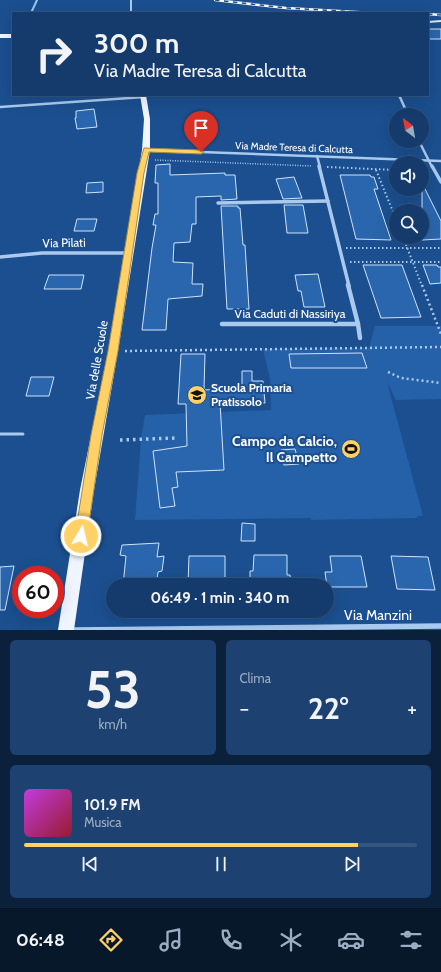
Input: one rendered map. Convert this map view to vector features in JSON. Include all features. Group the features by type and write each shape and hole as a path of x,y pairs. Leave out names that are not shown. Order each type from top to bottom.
{"main road":[{"path":"429,22 441,21"},
{"path":"0,36 12,36"},
{"name":"Via delle Scuole","path":"66,630 90,476 113,351 128,252 146,150 147,119 144,96"}],"street":[{"path":"131,0 131,12"},
{"path":"0,107 144,96"},
{"path":"399,96 405,108"},
{"name":"Via Madre Teresa di Calcutta","path":"146,150 389,159"},
{"name":"Via Caduti di Nassiriya","path":"317,156 358,324 360,338"},
{"name":"Via Madre Teresa di Calcutta","path":"429,161 441,161"},
{"path":"429,163 441,182"},
{"path":"218,203 328,201"},
{"name":"Via Pilati","path":"0,257 42,253 128,252"},
{"name":"Via Caduti di Nassiriya","path":"222,324 358,324"},
{"name":"Via Manzini","path":"75,630 292,629 441,626"}],"lane":[{"path":"0,434 23,434"}],"path":[{"path":"172,150 170,160 389,170"},
{"path":"376,170 390,204"},
{"path":"406,244 441,334"},
{"path":"340,248 441,248"},
{"path":"343,262 441,262"},
{"path":"125,351 441,347"},
{"path":"388,372 401,378 441,384"},
{"path":"120,440 176,438"}],"shaded area":[{"path":"375,326 441,326 441,399 396,400 387,382 423,516 417,516 417,518 311,520 311,518 135,520 141,439 145,415 271,410 270,379 263,349 369,348"}],"building":[{"path":"429,29 441,29 441,39 429,39"},
{"path":"94,109 97,127 77,129 75,118 76,111"},
{"path":"170,164 170,175 225,173 225,175 235,175 237,199 221,200 221,196 196,197 196,224 192,224 190,242 174,243 173,262 193,263 192,284 203,284 202,296 168,299 166,330 142,330 156,225 153,225 155,214 158,214 158,183 155,183 156,165"},
{"path":"340,175 370,175 371,177 374,177 378,189 374,189 389,234 389,240 356,239"},
{"path":"294,177 302,198 283,199 276,179"},
{"path":"103,182 103,192 86,193 87,183"},
{"path":"422,196 428,196 441,221 441,239 429,240 429,204 422,204"},
{"path":"284,205 303,205 308,233 287,233"},
{"path":"221,206 238,206 238,208 240,208 243,245 245,245 249,309 227,309"},
{"path":"77,219 97,219 94,231 74,231"},
{"path":"363,265 402,265 421,317 381,318"},
{"path":"423,265 437,265 438,267 441,267 441,283 430,284"},
{"path":"318,274 325,307 304,307 301,291 298,291 295,275"},
{"path":"49,275 84,275 81,289 44,289"},
{"path":"362,353 367,368 291,368 289,354"},
{"path":"181,354 205,354 204,390 242,388 242,371 252,371 252,381 263,381 265,403 220,403 224,470 176,472 178,487 172,488 175,506 160,508 153,451 187,446 186,404 178,404"},
{"path":"31,377 54,377 49,396 26,396"},
{"path":"295,449 299,464 284,465 281,450"},
{"path":"242,523 255,524 255,541 241,541"},
{"path":"159,543 157,557 164,556 162,571 158,572 157,578 124,578 126,556 120,555 122,545"},
{"path":"254,555 287,555 287,575 290,575 290,578 250,578 250,571 253,571"},
{"path":"189,556 225,556 225,578 188,578"},
{"path":"330,556 361,556 367,587 334,587 334,578 326,578 325,572 332,572"},
{"path":"391,556 428,557 435,590 397,589"},
{"path":"12,566 12,576 5,610 0,610 0,567"}],"waterway":[{"path":"31,12 37,0"}],"railway":[{"path":"215,0 286,8 356,12"},
{"path":"429,14 441,15"}],"place":[{"name":"Scuola Primaria Pratissolo","path":"197,395"},
{"name":"Campo da Calcio, Il Campetto","path":"351,449"}],"route":[{"path":"81,536 87,490 113,351 128,252 146,150 201,152"}]}
